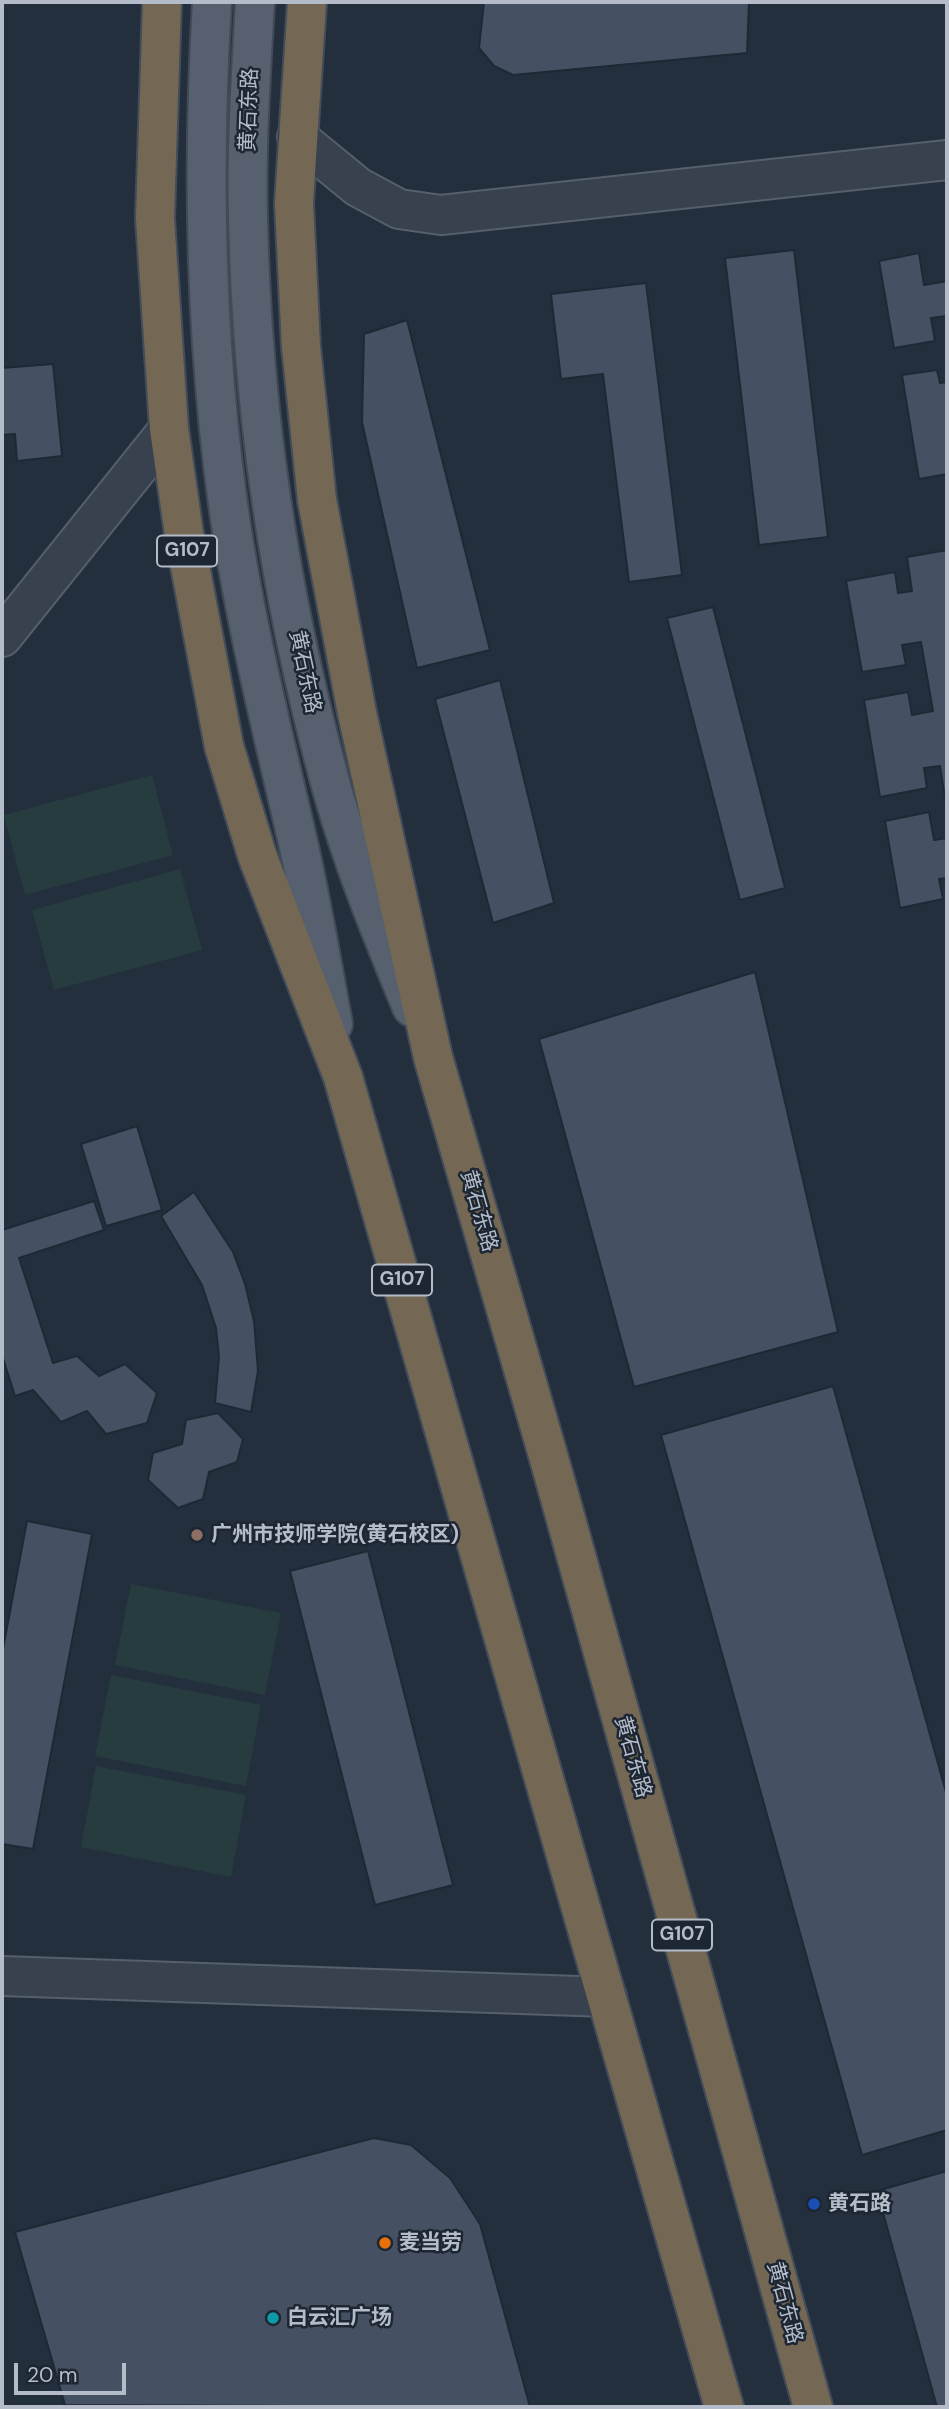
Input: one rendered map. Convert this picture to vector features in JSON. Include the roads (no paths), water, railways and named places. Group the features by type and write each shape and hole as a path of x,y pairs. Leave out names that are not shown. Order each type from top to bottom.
{"highway":[{"name":"G107","path":"162,2 155,218 169,429 184,534 224,746 257,855 343,1077"},
{"name":"G107","path":"307,2 294,203 307,414 317,500 357,713 433,1057"},
{"name":"黄石东路","path":"433,1057 550,1462 813,2407"},
{"name":"黄石东路","path":"343,1077 724,2407"}],"main road":[{"name":"黄石东路","path":"212,2 205,160 210,335 228,507 261,680 300,851 343,1077"},
{"name":"黄石东路","path":"256,2 248,218 253,330 274,509 289,599 329,780 383,938 433,1057"}],"street":[{"path":"298,137 358,187 399,209 441,215 947,160"},
{"path":"2,637 169,429"},
{"path":"2,1976 607,1997"}],"place":[{"name":"广州市技师学院(黄石校区)","path":"197,1535"},
{"name":"黄石路","path":"814,2204"},
{"name":"麦当劳","path":"385,2243"},
{"name":"白云汇广场","path":"273,2318"}]}
